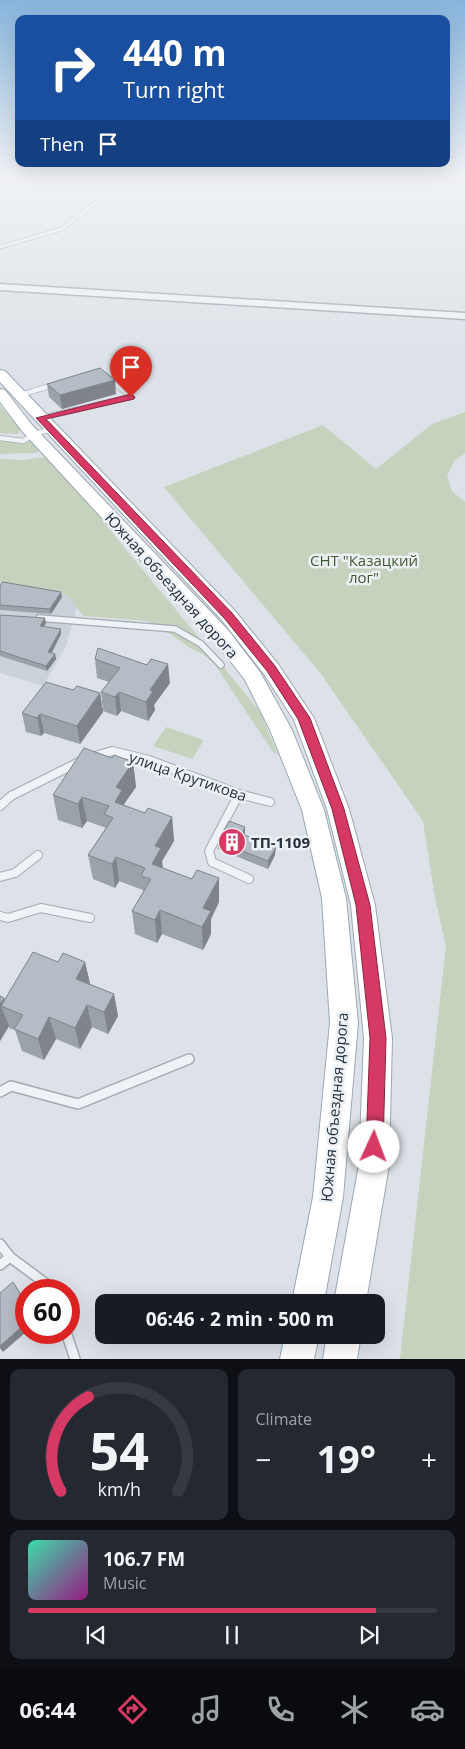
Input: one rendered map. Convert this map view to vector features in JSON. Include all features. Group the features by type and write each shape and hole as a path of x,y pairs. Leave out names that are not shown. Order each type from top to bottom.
{"main road":[{"name":"Южная объездная дорога","path":"0,374 27,428 42,427 228,615 271,668 304,718 338,809 363,905 378,1038 374,1165 351,1294"},
{"name":"Южная объездная дорога","path":"42,427 221,635 253,677 281,730 313,810 334,898 344,1022 328,1197 310,1294"},
{"path":"297,1359 300,1344"},
{"path":"340,1359 342,1344"}],"street":[{"path":"0,287 465,316"}],"lane":[{"path":"0,247 33,237"},
{"path":"0,438 23,441 42,427 131,397 107,375"},
{"path":"10,394 56,384"},
{"path":"28,617 175,629 210,649 221,665"},
{"name":"улица Крутикова","path":"0,806 11,796 85,759 112,752 149,760 240,794 270,802"},
{"path":"240,794 209,850 212,862 249,879"},
{"path":"0,877 15,873 38,855"},
{"path":"0,916 8,918 41,908 90,918"},
{"path":"0,1092 11,1086 78,1104 189,1059"},
{"path":"0,1244 10,1257 40,1279"},
{"path":"0,1266 10,1257"},
{"path":"70,1344 75,1359"}],"shaded area":[{"path":"0,577 82,590 66,646 43,686 0,673"}],"green space":[{"path":"0,406 20,429 18,434 0,433"},
{"name":"СНТ \"Казацкий лог\"","path":"465,412 465,453 455,460 447,476 452,491 465,502 465,1359 400,1359 446,946 435,898 423,821 321,674 164,487 323,425 376,469 432,424"},
{"path":"0,438 36,441 40,450 36,453 0,454"},
{"path":"51,456 259,710 278,754 273,752 215,665 203,654 193,650 160,627 147,621 83,616 68,595 0,583 0,459 24,460"},
{"path":"166,727 204,740 192,759 153,746"}],"building":[{"path":"100,368 115,380 60,395 47,384"},
{"path":"3,582 61,592 50,609 0,605 0,585"},
{"path":"0,615 45,618 40,626 61,629 48,652 55,654 46,666 0,651"},
{"path":"98,648 147,665 151,659 168,664 150,690 153,691 146,702 119,692 115,697 101,692 120,668 95,659"},
{"path":"46,682 73,690 77,686 100,693 77,726 40,714 37,718 22,713"},
{"path":"84,748 112,758 114,755 133,762 116,787 122,790 115,802 145,813 148,808 172,817 155,846 161,848 152,864 192,879 197,870 219,878 203,908 211,911 202,927 160,910 155,920 132,911 151,879 141,876 145,868 116,857 112,864 88,855 113,818 104,814 109,806 82,797 78,804 53,795"},
{"path":"229,821 245,827 242,834 276,847 268,861 218,841"},
{"path":"33,952 58,962 63,953 85,962 76,979 114,994 104,1012 87,1005 75,1028 49,1017 38,1039 14,1029 23,1015 1,1006"},
{"path":"0,996 4,998 0,1005"},
{"path":"13,1282 15,1285 15,1333 0,1346 0,1293"}],"place":[{"name":"ТП-1109","path":"232,842"}],"route":[{"path":"131,397 40,418 228,615 271,668 304,718 338,809 363,905 378,1038 374,1147"}]}
